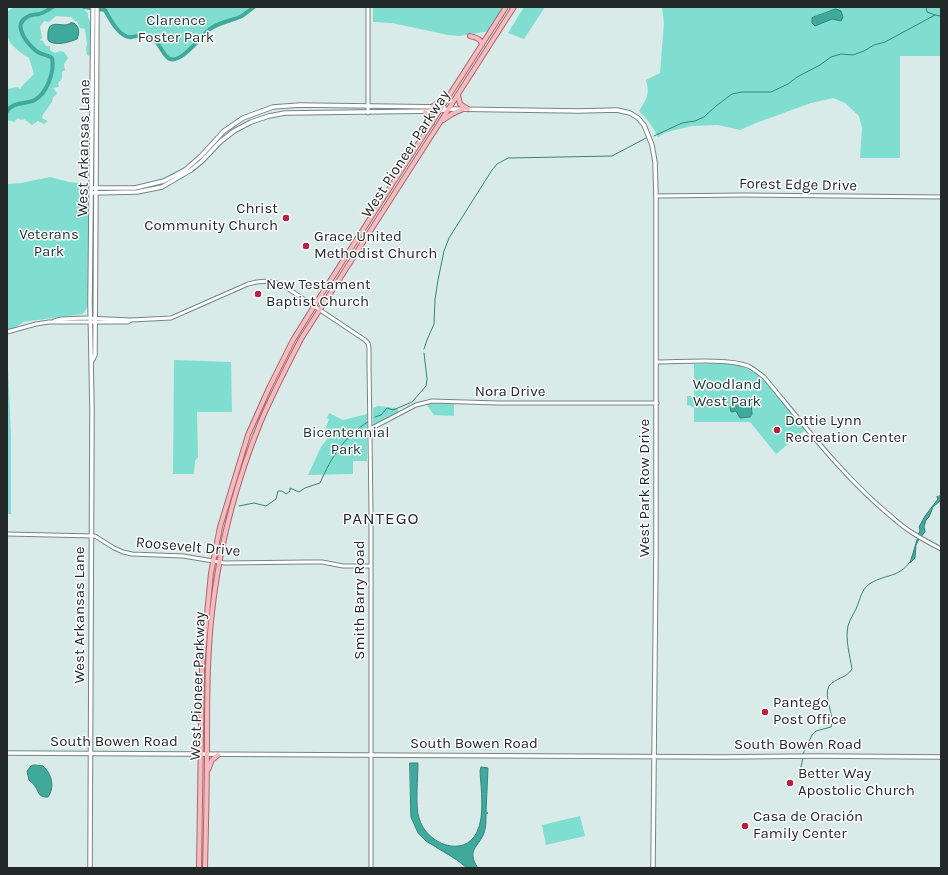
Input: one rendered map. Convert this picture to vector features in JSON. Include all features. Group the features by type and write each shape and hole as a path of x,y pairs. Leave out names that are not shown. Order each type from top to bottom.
{"main road":[{"name":"West Arkansas Lane","path":"92,361 95,356 96,191 95,24 93,7"},
{"name":"West Arkansas Lane","path":"90,868 92,535 92,361 90,355 91,191 95,24 97,7"},
{"name":"West Pioneer Parkway","path":"199,868 202,666 210,577 220,527 248,435 293,340 506,7"},
{"name":"West Pioneer Parkway","path":"205,868 208,657 214,597 233,500 258,428 284,371 301,339 514,7"},
{"path":"470,36 480,40 482,46"},
{"path":"459,93 458,101 468,109"},
{"path":"433,106 449,96"},
{"path":"96,191 135,188 164,181 185,170 201,156 224,131 249,115 264,109 288,105 443,106 449,109"},
{"path":"327,105 327,113"},
{"path":"404,106 404,112"},
{"path":"260,119 260,115 264,109"},
{"path":"91,191 143,191 167,185 192,170 220,142 245,124 285,113 439,112 449,109 468,109"},
{"path":"440,122 463,109"},
{"name":"West Park Row Drive","path":"468,109 579,111 617,110 633,115 644,125 652,145 655,162 656,196 657,362 653,868"},
{"path":"426,112 431,117 432,123"},
{"path":"192,755 199,747 201,740"},
{"name":"South Bowen Road","path":"7,753 192,755 941,757"},
{"path":"206,776 212,761 218,755"},
{"path":"200,824 206,826"}],"street":[{"path":"368,7 368,113"},
{"name":"Forest Edge Drive","path":"656,196 744,195 941,197"},
{"name":"Smith Barry Road","path":"7,332 54,321 95,320 128,322 131,320 167,319 176,317 248,284 262,281 281,284 368,343 371,566 371,868"},
{"path":"657,362 733,362 748,366 764,377 835,463 866,494 888,514 915,534 941,549"},
{"name":"Nora Drive","path":"370,428 416,405 432,401 498,403 657,403"},
{"name":"Roosevelt Drive","path":"7,534 92,535 98,536 114,548 132,554 183,556 220,562 322,562 342,566 371,566"}],"green space":[{"path":"14,7 87,7 84,10 88,13 90,22 90,56 87,55 85,29 80,28 77,21 71,17 56,16 49,22 44,21 40,27 42,38 39,41 42,40 46,46 50,46 50,50 55,53 60,51 64,52 68,58 64,64 65,70 62,72 62,79 58,83 59,87 53,88 57,93 42,116 42,118 48,121 44,124 38,121 32,125 24,119 21,120 18,118 14,122 7,120 7,89 17,87 21,89 21,87 34,74 29,58 19,51 8,39 7,12"},
{"name":"Clarence Foster Park","path":"99,7 254,7 242,16 221,23 210,29 186,53 175,59 170,59 150,37 143,35 128,37 123,35 116,28 105,11"},
{"path":"373,7 505,7 490,31 460,36 448,35 392,23 373,22"},
{"path":"524,7 545,7 524,39 508,33"},
{"path":"662,7 941,7 941,56 900,56 900,158 860,158 862,128 859,116 845,103 833,98 811,103 740,130 718,125 692,126 667,132 658,137 650,123 639,111 648,93 646,80 660,73 664,23"},
{"name":"Veterans Park","path":"50,177 69,182 91,184 90,303 83,314 23,322 11,331 7,331 7,184 21,183"},
{"path":"174,360 231,362 232,412 197,412 198,457 195,461 194,474 173,474"},
{"name":"Woodland West Park","path":"694,364 729,364 750,370 768,384 805,430 776,454 750,422 694,422 694,407 687,405 687,396 694,396"},
{"path":"7,368 11,436 11,514 7,514"},
{"path":"426,404 454,404 454,416 434,415"},
{"name":"Bicentennial Park","path":"378,406 397,408 399,413 376,425 373,425 373,408"},
{"name":"Bicentennial Park","path":"329,413 343,420 367,414 367,461 353,461 353,474 308,475 321,447 327,439 324,437 327,431 325,430 329,419 327,418"},
{"path":"580,816 585,836 546,845 542,825"}],"shaded area":[{"path":"836,9 841,11 843,17 841,21 832,19 815,26 812,23 812,18"},
{"path":"74,23 78,28 79,32 77,39 58,44 48,40 49,27 55,24 67,25"},
{"path":"738,399 739,402 740,400 747,399 748,402 751,402 752,414 750,417 740,418 736,411 731,412 730,407 733,406 734,400"},
{"path":"941,496 941,500 933,507 929,517 926,520 924,527 925,532 916,545 915,558 910,563 920,530 919,527 925,516 938,499 937,497"},
{"path":"410,763 418,763 417,806 419,818 423,827 429,835 437,841 446,845 455,846 463,845 471,840 477,832 482,810 480,771 481,767 488,768 486,812 488,813 486,814 486,826 482,838 474,849 473,853 473,857 478,868 467,868 426,841 418,833 411,817"},
{"path":"31,766 43,766 49,773 52,785 48,797 40,795 29,780 27,771"}],"waterway":[{"path":"7,111 16,104 35,100 43,92 49,81 53,63 52,58 37,52 32,47 22,34 21,25 23,20 28,16 45,12 53,7"},
{"path":"84,7 105,10 116,28 123,35 128,37 143,35 150,37 170,59 175,59 186,53 210,29 221,23 242,16 254,7"},
{"path":"926,7 927,12 941,16"},
{"path":"654,136 682,123 695,121 704,117 732,94 742,92 771,92 788,84 831,57 841,54 853,55 864,51 874,45 885,42 935,15"},
{"path":"424,349 434,324 435,299 438,280 444,251 449,238 497,164 508,158 612,156 646,138"},
{"path":"375,417 381,415 387,408 393,410 412,402 426,386 427,379 424,353"},
{"path":"239,506 254,503 266,506 276,499 278,491 282,491 286,494 290,491 290,488 299,492 305,488 320,483 339,448 352,434 369,421"},
{"path":"803,754 812,735 816,731 831,727 832,717 827,695 828,690 829,686 834,681 847,674 852,669 848,648 847,631 863,592 868,585 876,580 901,571 910,562"},
{"path":"800,771 803,758"}],"place":[{"name":"Christ Community Church","path":"286,218"},
{"name":"Grace United Methodist Church","path":"306,246"},
{"name":"New Testament Baptist Church","path":"258,294"},
{"name":"Dottie Lynn Recreation Center","path":"777,430"},
{"name":"Pantego Post Office","path":"765,712"},
{"name":"Better Way Apostolic Church","path":"790,783"},
{"name":"Casa de Oración Family Center","path":"745,826"}],"district":[{"name":"PANTEGO","path":"381,519"}]}
